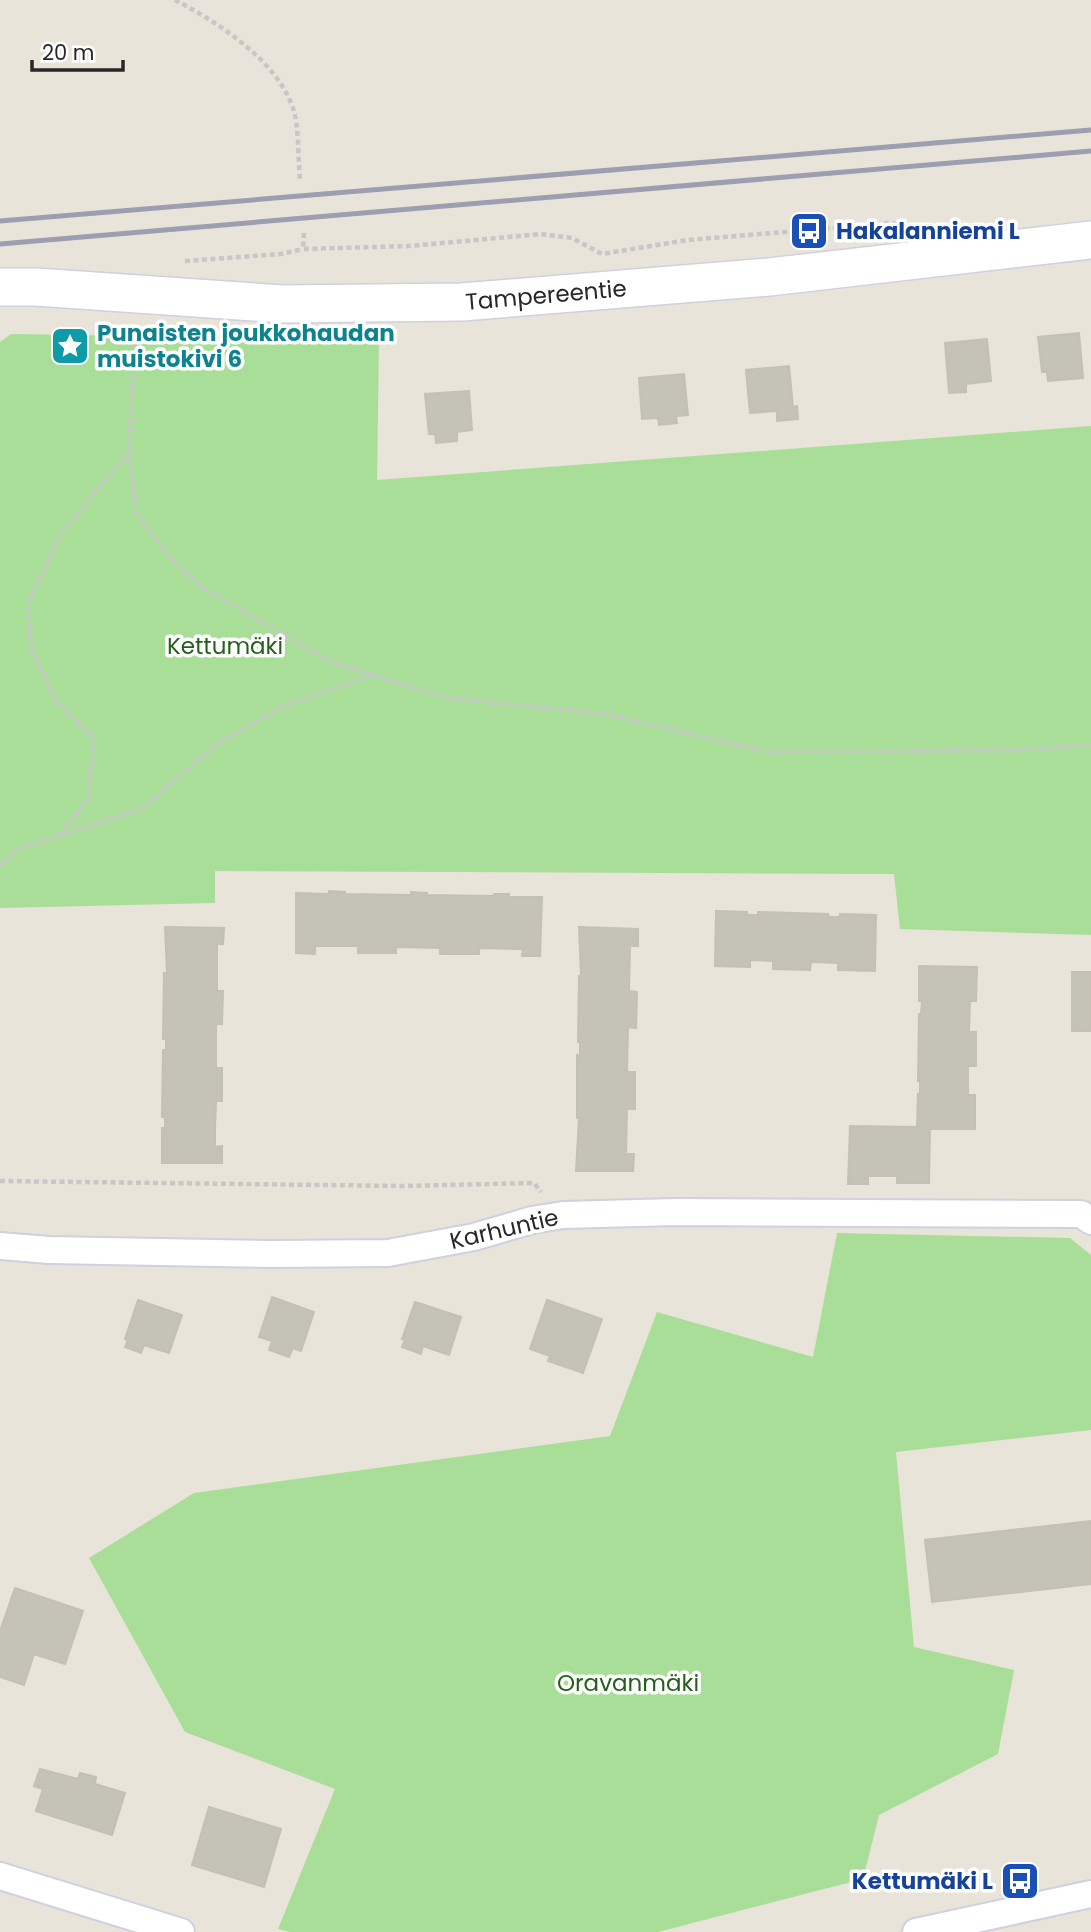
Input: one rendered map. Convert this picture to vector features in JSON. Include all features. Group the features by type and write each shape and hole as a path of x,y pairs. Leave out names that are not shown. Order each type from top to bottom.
{"main road":[{"name":"Tampereentie","path":"0,287 36,287 283,304 462,302 769,277 1091,240"}],"street":[{"name":"Karhuntie","path":"0,1246 49,1250 388,1253 474,1237 532,1220 564,1215 676,1212 1040,1213 1081,1214 1091,1221"},
{"path":"0,1876 181,1932"},
{"path":"916,1932 1091,1894"}],"path":[{"path":"175,0 231,33 270,68 294,109 300,179"},
{"path":"261,255 303,249 410,246 541,234 572,237 602,254 688,240 892,223 915,226"},
{"path":"303,233 303,249"},
{"path":"136,319 129,452 137,513 164,550 201,587 331,662 448,698 604,715 769,752 1019,750 1091,745"},
{"path":"60,836 88,798 94,739 57,702 31,649 28,604 61,534 129,452"},
{"path":"0,865 20,848 140,810 213,747 281,707 373,675"},
{"path":"0,1181 404,1186 534,1183 564,1215"}],"green space":[{"name":"Kettumäki","path":"11,334 379,339 377,480 1091,426 1091,935 900,929 894,874 215,871 215,903 0,908 0,342"},
{"name":"Oravanmäki","path":"837,1233 1070,1238 1091,1255 1091,1430 896,1452 914,1647 1014,1670 998,1754 879,1815 863,1879 658,1932 290,1932 278,1929 335,1789 185,1732 89,1558 194,1493 610,1436 657,1312 813,1357"}],"building":[{"path":"1079,333 1083,378 1048,381 1047,372 1042,372 1038,337"},
{"path":"987,339 991,381 966,384 966,392 949,393 945,343"},
{"path":"789,366 793,407 797,406 798,419 777,421 777,411 750,413 746,370"},
{"path":"684,374 688,415 676,416 677,423 659,425 658,418 642,419 639,378"},
{"path":"469,391 472,430 457,432 457,441 436,443 435,434 429,434 425,394"},
{"path":"329,891 345,894 411,895 411,892 427,895 509,894 509,897 542,897 540,956 522,956 523,949 479,948 479,954 440,954 440,948 396,947 396,953 358,953 358,946 315,946 315,954 296,953 296,893 329,894"},
{"path":"716,911 747,912 747,915 758,915 758,912 828,914 829,917 839,917 840,914 876,915 875,971 838,970 838,963 811,962 810,970 773,969 773,961 750,960 750,967 715,966"},
{"path":"165,927 224,928 223,944 217,944 217,991 223,991 222,1024 216,1024 216,1068 222,1068 222,1101 216,1101 215,1129 215,1147 222,1146 222,1163 162,1163 162,1128 165,1128 165,1117 162,1117 163,1050 166,1050 166,1039 163,1039 164,973 167,973"},
{"path":"579,927 638,929 638,946 630,946 629,991 637,992 636,1028 628,1027 627,1072 635,1072 635,1109 627,1109 626,1154 634,1154 633,1171 576,1171 581,976"},
{"path":"919,966 977,967 976,1001 970,1001 969,1032 976,1032 976,1066 968,1066 968,1095 975,1095 975,1129 930,1129 929,1183 897,1183 897,1176 868,1176 868,1184 848,1184 850,1126 917,1127 920,1094 919,1014 922,1001 919,1001"},
{"path":"1072,972 1091,972 1091,1031 1072,1031"},
{"path":"272,1297 314,1312 301,1351 293,1348 289,1357 269,1350 272,1341 259,1337"},
{"path":"138,1300 182,1315 169,1353 144,1345 141,1353 125,1347 128,1340 125,1339"},
{"path":"547,1300 602,1319 583,1373 548,1361 550,1356 530,1349"},
{"path":"415,1302 461,1317 449,1355 423,1346 421,1354 402,1347 405,1340 402,1339"},
{"path":"1091,1521 1091,1584 932,1602 925,1540"},
{"path":"15,1588 83,1611 65,1664 34,1654 24,1685 0,1677 0,1631"},
{"path":"40,1769 78,1779 80,1773 96,1777 95,1784 125,1793 112,1835 36,1811 43,1789 34,1786"},
{"path":"209,1807 281,1829 264,1887 192,1865"}],"railway":[{"path":"0,221 1091,130"},
{"path":"0,244 1091,151"}],"place":[{"name":"Hakalanniemi L","path":"809,231"},
{"name":"Punaisten joukkohaudan muistokivi 6","path":"70,346"},
{"name":"Kettumäki L","path":"1020,1881"}]}
